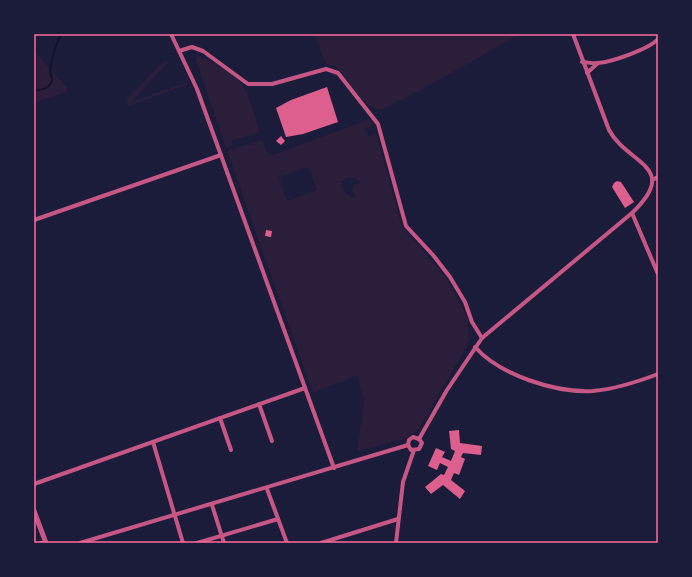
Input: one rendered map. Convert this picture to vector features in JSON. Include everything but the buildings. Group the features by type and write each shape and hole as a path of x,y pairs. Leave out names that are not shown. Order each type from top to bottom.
{"street":[{"path":"171,34 197,89 334,468"},
{"path":"419,439 482,338 632,214 649,195 652,180 649,172 641,162 611,135 586,73 573,34"},
{"path":"653,44 658,39"},
{"path":"586,73 598,63 658,43"},
{"path":"179,51 192,47 203,51 248,84 272,84 326,69 338,72 378,124 406,226 433,255 450,277 465,302 472,322 482,338"},
{"path":"582,62 598,63"},
{"path":"34,220 221,155"},
{"path":"652,180 658,177"},
{"path":"632,214 658,274"},
{"path":"475,347 488,360 504,370 538,382 571,389 588,391 609,389 658,374"},
{"path":"34,484 305,388"},
{"path":"259,404 272,441"},
{"path":"220,418 231,450"},
{"path":"408,445 409,440 413,437 419,439 422,445 419,449 414,450"},
{"path":"153,442 183,543"},
{"path":"80,543 176,516 408,445"},
{"path":"408,445 414,450"},
{"path":"396,543 403,482 414,450"},
{"path":"267,488 287,543"},
{"path":"212,504 224,543"},
{"path":"34,511 42,536 46,543 40,543 42,536"},
{"path":"198,543 278,519"},
{"path":"322,543 398,519"}],"shaded area":[{"path":"314,34 521,34 435,82 382,109 368,105 357,94 338,69 334,66 326,64"},
{"path":"34,51 68,89 66,92 34,103"},
{"path":"195,56 201,57 222,67 240,82 249,98 260,132 232,141 233,146 226,148"},
{"path":"165,60 168,62 131,102 188,82 189,84 128,106 127,99"},
{"path":"370,119 374,125 365,129 368,137 376,133 402,227 444,275 467,315 469,340 465,345 467,346 418,430 405,439 357,451 364,402 358,375 313,393 227,151 249,144 252,145 253,143 262,140 268,154 273,155","holes":["308,167 317,190 287,201 279,177","349,177 355,178 359,183 354,186 352,190 355,196 352,197 343,190 342,183 339,181 343,181"]}],"waterway":[{"path":"34,91 46,88 52,82 50,71 52,61 56,46 62,34"}]}
